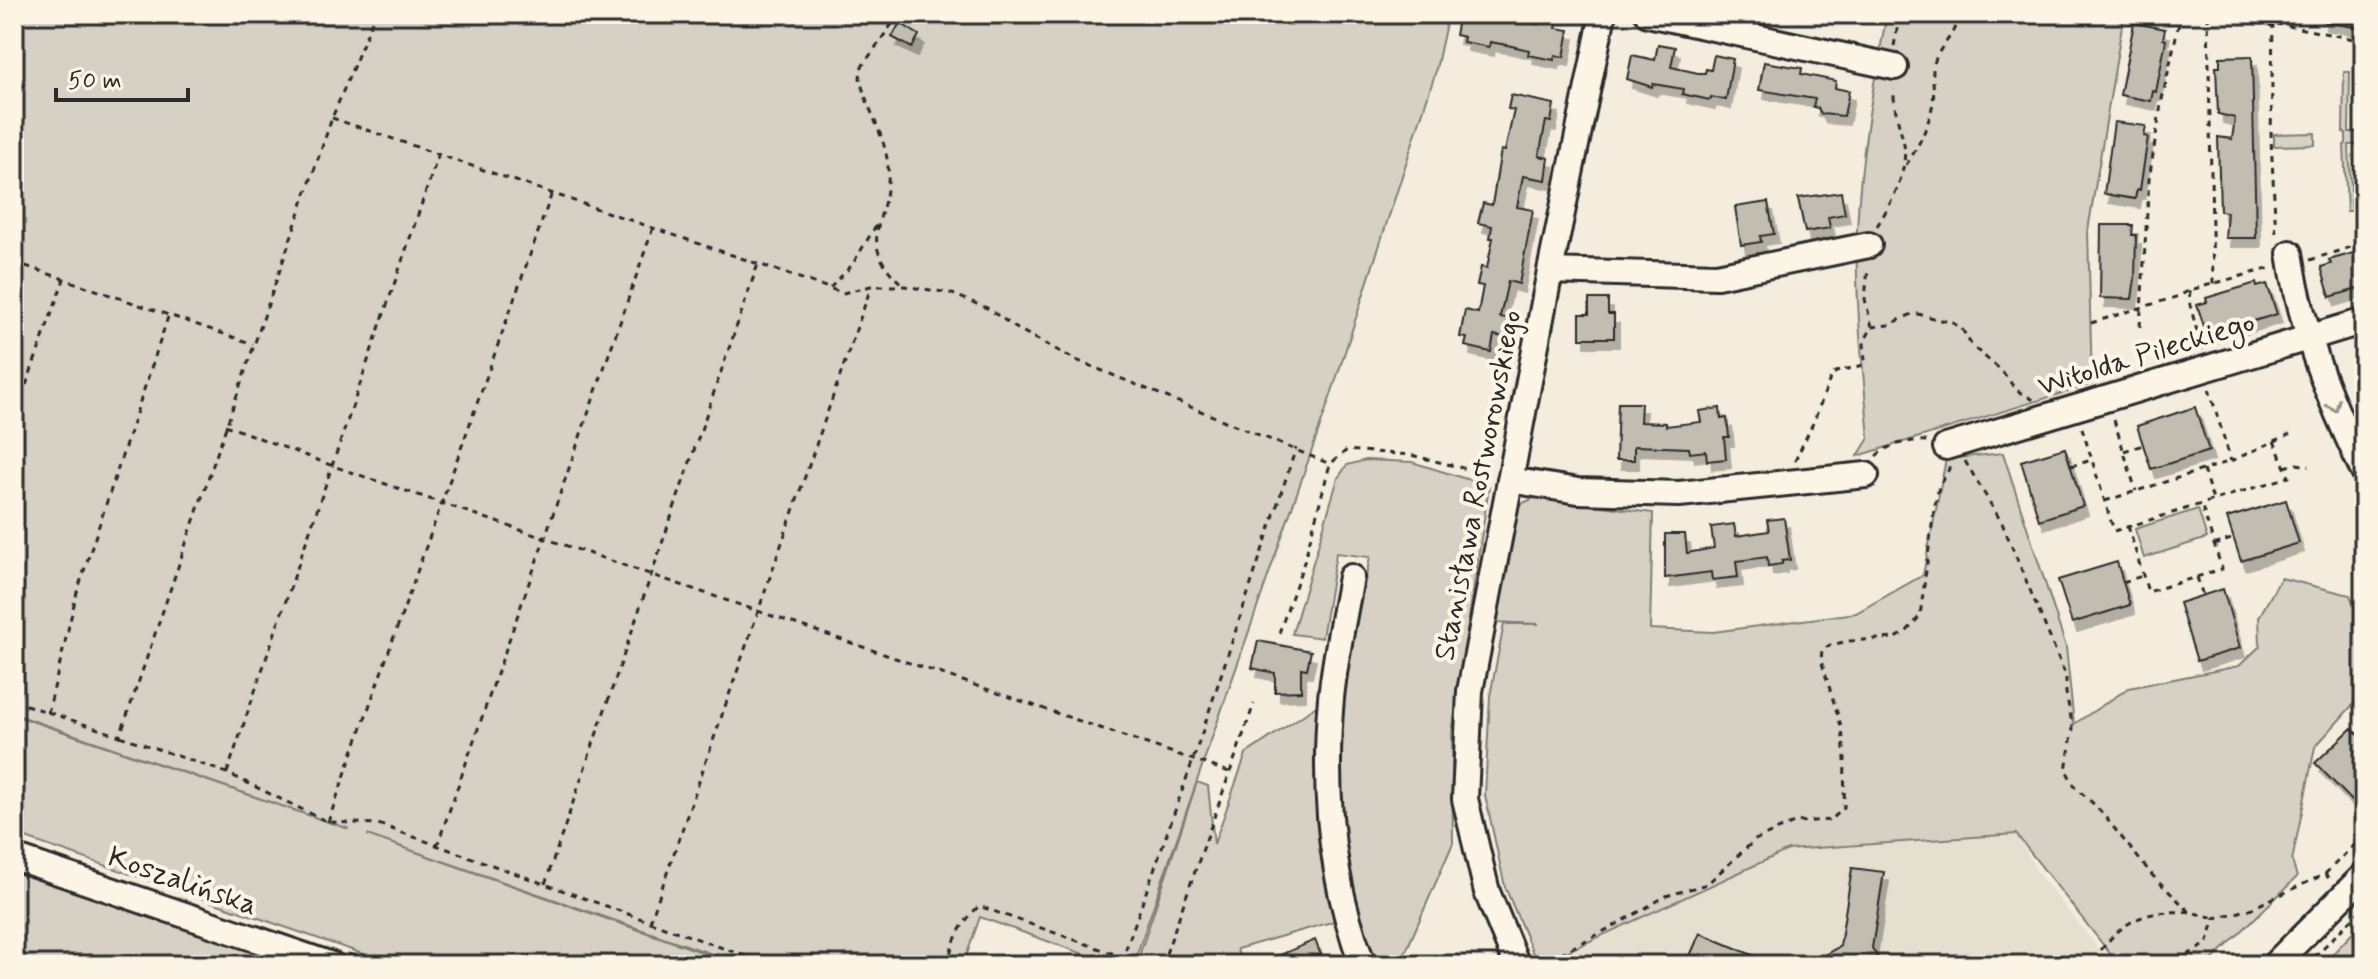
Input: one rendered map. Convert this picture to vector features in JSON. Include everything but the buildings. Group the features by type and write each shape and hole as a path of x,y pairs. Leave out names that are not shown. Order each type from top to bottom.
{"street":[{"name":"Stanisława Rostworowskiego","path":"1517,965 1487,892 1465,799 1470,691 1550,271 1603,14"},
{"path":"1648,14 1895,67"},
{"path":"1550,271 1717,276 1869,245"},
{"path":"2287,255 2308,339 2357,477"},
{"name":"Witolda Pileckiego","path":"1946,447 2364,321"},
{"path":"1510,480 1578,491 1679,494 1866,475"},
{"path":"1351,577 1331,696 1328,805 1344,902 1363,965"},
{"name":"Koszalińska","path":"14,857 332,965"},
{"path":"2274,965 2364,875"}],"path":[{"path":"120,736 332,118 375,14"},
{"path":"899,14 861,68 860,78 889,168 877,224 880,259 887,271 904,286"},
{"path":"1904,168 1915,151 1933,105 1933,67 1938,54 1954,32 1957,14"},
{"path":"2140,327 2149,180 2161,104 2181,14"},
{"path":"2213,284 2209,14 2364,41"},
{"path":"2275,14 2271,139 2287,255"},
{"path":"332,118 843,293 871,286 904,286 950,293 987,308 1016,328 1076,360 1330,464"},
{"path":"227,773 439,154"},
{"path":"328,822 552,193"},
{"path":"830,288 852,265 877,224"},
{"path":"437,846 653,228"},
{"path":"2091,323 2213,284 2287,255 2364,243"},
{"path":"14,262 253,344"},
{"path":"545,884 758,264"},
{"path":"14,419 64,279"},
{"path":"650,922 871,286"},
{"path":"2190,290 2189,301 2204,353"},
{"path":"1872,327 1889,325 1914,313 1953,323 1969,337 1972,346 2002,371 2016,390 2033,398 2040,418"},
{"path":"48,713 77,592 169,314"},
{"path":"2208,386 2231,461"},
{"path":"2105,418 2113,416 2136,491"},
{"path":"2090,423 2082,426 2114,531 2289,477 2274,441"},
{"path":"225,425 440,503 546,536 1229,772"},
{"path":"2105,501 2231,461 2290,434"},
{"path":"1866,475 1869,463 1880,452 1908,440 1933,441 1961,455 2002,523 2066,676 2073,728 2066,770 2075,787 2097,807 2153,876 2190,912"},
{"path":"2124,451 2143,445"},
{"path":"1539,965 1666,896 1707,884 1755,840 1796,822 1831,820 1844,808 1842,729 1821,660 1822,650 1849,641 1896,638 1920,616 1934,510 1939,486 1949,469 1946,447"},
{"path":"948,965 952,944 966,917 979,906 1123,957 1193,760 1296,448"},
{"path":"1279,633 1304,562 1330,464 1347,450 1411,455 1510,480"},
{"path":"2071,466 2092,460"},
{"path":"2285,467 2296,464 2309,466"},
{"path":"2203,470 2213,500"},
{"path":"2357,477 2364,513"},
{"path":"2128,526 2148,592 2222,569 2201,504"},
{"path":"2214,545 2234,538"},
{"path":"2123,582 2143,576"},
{"path":"2197,577 2203,596"},
{"path":"14,701 227,773 328,822 378,824 770,965"},
{"path":"1162,965 1254,704"},
{"path":"2101,950 2126,924 2137,918 2164,911 2190,912 2215,918 2248,910 2325,874 2364,835"},
{"path":"2325,874 2332,882"},
{"path":"2306,965 2364,907"},
{"path":"2181,965 2187,955 2207,944 2215,918"}],"shaded area":[{"path":"14,14 1448,14 1435,74 1330,398 1133,965 1114,965 980,917 963,965 744,965 367,835 739,965 395,965 14,834 14,715 349,829 14,714"},
{"path":"1887,14 2124,14 2088,230 2092,384 1858,456 1869,438 1858,309 1857,231 1868,122"},
{"path":"2344,72 2350,72 2349,132 2364,132 2364,144 2349,145 2352,211 2347,211"},
{"path":"2315,133 2315,145 2274,146 2274,134"},
{"path":"2003,453 2066,647 2074,724 2129,688 2239,666 2260,646 2259,617 2281,578 2350,595 2363,630 2357,700 2315,747 2292,861 2297,877 2207,965 2119,965 2016,834 1788,850 1538,965 1505,887 1485,795 1490,696 1504,624 1539,624 1492,622 1519,505 1536,497 1653,513 1650,629 1713,632 1856,613 1923,575 1946,459"},
{"path":"1366,460 1412,462 1489,486 1452,733 1453,843 1400,965 1378,965 1357,911 1342,839 1338,795 1339,705 1370,557 1336,553 1322,638 1292,634 1338,478 1347,465"},
{"path":"2198,509 2207,538 2144,558 2135,529"},
{"path":"1321,703 1329,880 1335,921 1237,949 1241,965 1136,965 1197,782 1208,786 1214,844 1246,754"},
{"path":"2017,834 2037,872 2112,965 1542,965 1788,850"},
{"path":"14,867 300,965 14,965"},
{"path":"2364,921 2364,965 2322,965"}]}
